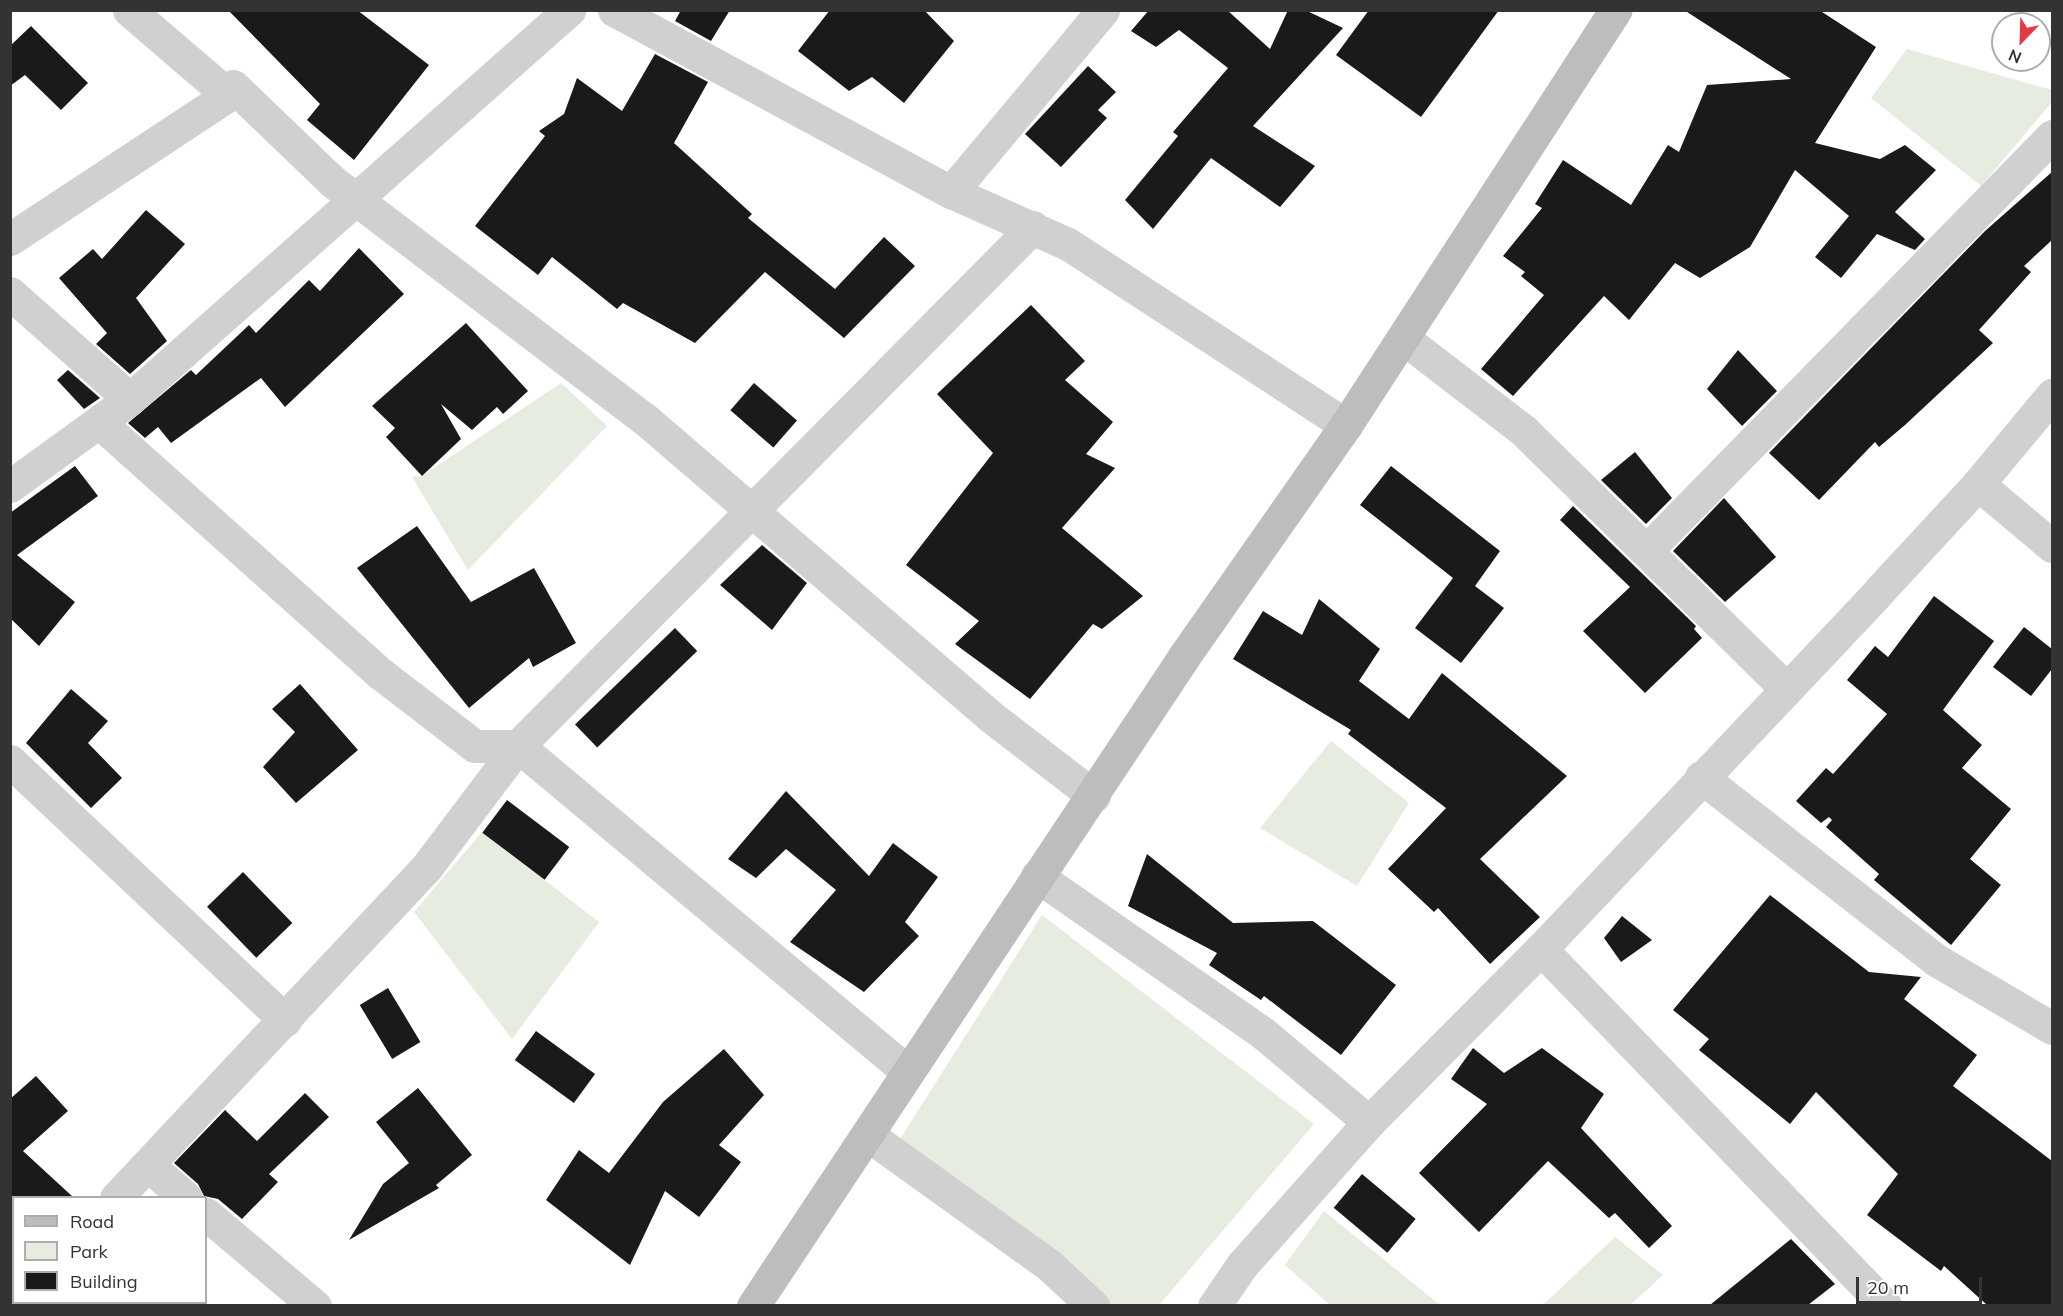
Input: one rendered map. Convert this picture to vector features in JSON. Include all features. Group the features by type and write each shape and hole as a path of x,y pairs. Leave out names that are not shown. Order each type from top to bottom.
{"street":[{"path":"129,10 228,95"},
{"path":"10,486 100,423 130,399 569,10"},
{"path":"614,10 951,192 1068,244 1346,425"},
{"path":"951,192 1103,10"},
{"path":"753,1305 868,1135 1037,876 1094,796 1185,655 1346,425 1615,10"},
{"path":"10,239 228,95 233,86 332,182 646,420 752,508 990,716 1094,796"},
{"path":"1647,550 2052,136"},
{"path":"117,1196 148,1166 426,868 518,746 1033,227"},
{"path":"10,293 130,399"},
{"path":"1403,338 1524,431 1787,689"},
{"path":"1214,1305 1242,1265 1369,1122 1541,949 1701,777 1787,689 1978,484 2052,395"},
{"path":"100,423 381,674 475,746 518,746 908,1072"},
{"path":"1978,484 2052,546"},
{"path":"10,761 285,1020"},
{"path":"1701,777 1936,960 2052,1028"},
{"path":"1037,876 1264,1034 1369,1122"},
{"path":"1541,949 1886,1305"},
{"path":"868,1135 1050,1266 1093,1305"},
{"path":"148,1166 185,1196"},
{"path":"207,1215 315,1305"}],"green space":[{"path":"1907,49 2052,90 2052,102 1981,186 1871,98"},
{"path":"561,383 607,426 468,570 412,477 422,476"},
{"path":"1331,741 1409,803 1357,886 1260,828"},
{"path":"482,832 599,922 512,1039 414,912"},
{"path":"1042,915 1314,1124 1159,1305 1095,1305 895,1147"},
{"path":"1324,1211 1440,1305 1330,1305 1285,1265"},
{"path":"1615,1237 1663,1275 1630,1305 1543,1305"}],"building":[{"path":"228,10 357,10 429,65 354,160 307,120 320,104"},
{"path":"681,10 730,10 711,41 675,21"},
{"path":"830,10 924,10 954,41 904,103 872,77 849,91 798,51"},
{"path":"1149,10 1227,10 1270,49 1288,10 1305,10 1343,28 1253,126 1315,166 1280,207 1211,158 1153,229 1125,200 1178,136 1173,132 1228,68 1179,30 1156,47 1131,31"},
{"path":"1369,10 1499,10 1421,117 1336,55"},
{"path":"1684,10 1819,10 1876,47 1815,143 1880,159 1905,145 1936,170 1895,212 1925,239 1915,250 1877,234 1841,278 1815,257 1849,216 1795,170 1750,247 1700,278 1675,263 1629,320 1604,296 1513,396 1481,369 1544,295 1521,276 1525,272 1503,256 1542,208 1535,204 1563,160 1631,205 1668,145 1679,152 1707,85 1791,79"},
{"path":"31,26 88,83 61,110 25,75 10,86 10,46"},
{"path":"655,54 708,82 674,143 752,214 748,218 835,289 884,237 915,266 844,338 765,272 695,343 623,303 617,309 552,257 538,275 475,226 545,136 539,131 564,114 577,78 622,111"},
{"path":"1088,66 1116,92 1098,110 1107,118 1061,167 1025,134"},
{"path":"2052,172 2052,240 2024,266 2031,272 1979,330 1993,343 1879,447 1875,442 1819,500 1769,453 1985,231"},
{"path":"146,210 185,244 136,298 167,341 130,374 96,344 107,333 59,278 93,249 102,259"},
{"path":"359,248 404,294 285,407 261,378 171,443 158,427 145,438 128,423 191,370 196,375 249,325 256,333 309,280 320,291"},
{"path":"1031,305 1085,361 1065,380 1113,422 1086,454 1115,468 1062,528 1143,596 1102,629 1093,624 1030,699 955,644 979,621 906,565 993,453 937,394"},
{"path":"466,323 528,391 503,414 497,407 472,430 441,404 461,439 422,476 386,437 395,428 372,406"},
{"path":"1738,350 1777,391 1742,426 1707,389"},
{"path":"68,370 100,398 84,409 57,380"},
{"path":"754,383 797,420 773,448 730,410"},
{"path":"1635,452 1672,498 1646,524 1601,480"},
{"path":"75,466 98,496 17,555 75,602 39,646 10,618 10,513"},
{"path":"1391,466 1500,551 1475,586 1504,608 1461,663 1415,628 1453,578 1360,505"},
{"path":"1724,498 1776,557 1725,602 1673,551"},
{"path":"1573,506 1696,626 1694,629 1702,638 1645,693 1583,631 1630,587 1560,520"},
{"path":"417,526 471,602 534,568 576,643 533,667 529,658 469,708 357,568"},
{"path":"762,545 807,583 772,630 720,585"},
{"path":"1934,596 1994,641 1943,710 1982,745 1962,768 2011,809 1970,859 2001,885 1951,945 1874,880 1879,874 1826,827 1832,820 1829,817 1821,823 1796,801 1826,768 1833,774 1887,714 1847,680 1875,646 1888,657"},
{"path":"1319,599 1380,649 1359,681 1409,719 1442,673 1567,776 1480,859 1540,917 1490,964 1438,908 1434,912 1388,869 1446,808 1348,734 1351,730 1233,659 1263,611 1302,635"},
{"path":"2024,627 2052,649 2052,669 2031,696 1993,667"},
{"path":"675,628 697,651 597,748 575,725"},
{"path":"300,684 358,750 296,803 263,767 295,732 272,709"},
{"path":"71,689 108,721 88,743 122,778 91,808 26,743"},
{"path":"786,791 869,876 893,843 938,877 905,922 919,936 864,992 790,942 836,890 786,849 756,878 728,859"},
{"path":"507,800 569,847 545,880 482,833"},
{"path":"1147,854 1233,923 1313,921 1396,985 1341,1055 1264,996 1261,1000 1209,965 1217,953 1128,906"},
{"path":"243,872 292,923 256,958 207,907"},
{"path":"1770,895 1869,972 1921,977 1904,999 1977,1055 1953,1086 2052,1161 2052,1305 1987,1305 1944,1266 1941,1271 1867,1215 1898,1174 1816,1092 1790,1124 1699,1050 1709,1039 1673,1010"},
{"path":"1622,916 1652,940 1621,962 1604,938"},
{"path":"388,988 420,1042 392,1059 360,1005"},
{"path":"536,1031 595,1074 574,1103 515,1060"},
{"path":"1473,1048 1504,1073 1542,1048 1604,1094 1581,1128 1672,1226 1649,1248 1615,1213 1609,1218 1548,1161 1479,1232 1419,1173 1487,1104 1451,1079"},
{"path":"724,1049 764,1095 719,1145 741,1162 699,1217 665,1191 630,1265 546,1200 579,1150 609,1173 663,1102"},
{"path":"36,1076 68,1111 23,1151 72,1196 10,1197 10,1099"},
{"path":"418,1088 472,1155 436,1185 439,1188 349,1240 383,1184 409,1163 376,1122"},
{"path":"305,1093 329,1117 269,1174 278,1182 242,1219 218,1199 204,1196 198,1184 174,1163 225,1110 257,1141"},
{"path":"1362,1174 1416,1219 1387,1253 1334,1208"},
{"path":"1791,1239 1835,1284 1808,1305 1710,1305"}]}
